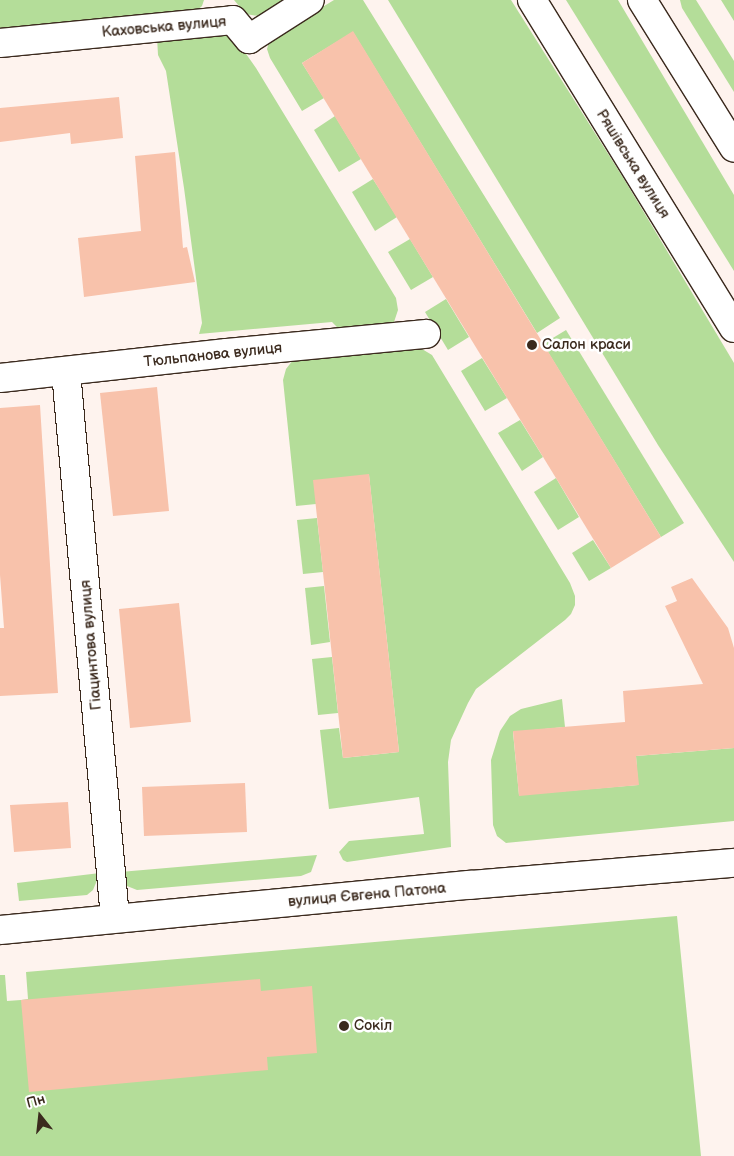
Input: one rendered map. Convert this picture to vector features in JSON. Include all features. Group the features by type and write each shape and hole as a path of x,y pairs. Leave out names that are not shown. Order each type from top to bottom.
{"street":[{"name":"Каховська вулиця","path":"0,43 233,20 249,38 310,0"},
{"name":"Ряшівська вулиця","path":"532,0 734,328"},
{"path":"642,0 734,148"},
{"name":"Тюльпанова вулиця","path":"0,378 227,353 426,334"},
{"name":"Гіацинтова вулиця","path":"66,372 115,918"},
{"name":"вулиця Євгена Патона","path":"0,930 734,863"}],"green space":[{"path":"0,0 204,0 202,6 194,13 0,35"},
{"path":"234,0 297,0 264,17 246,14"},
{"path":"334,0 363,0 560,318 537,333 353,32 302,63 324,98 302,111 270,58 267,49 269,42 275,36"},
{"path":"388,0 511,0 624,179 734,363 734,562 658,445"},
{"path":"566,0 618,0 734,195 734,271"},
{"path":"680,0 696,0 734,61 734,92 682,8"},
{"path":"721,0 734,0 734,21"},
{"path":"221,31 244,51 256,68 396,298 398,310 394,322 386,330 341,331 332,322 199,334 202,323 184,188 166,71 158,55 157,37"},
{"path":"335,116 361,159 339,172 314,130"},
{"path":"373,179 397,217 375,231 352,192"},
{"path":"410,239 433,277 411,290 388,252"},
{"path":"446,299 469,337 448,350 425,312"},
{"path":"566,330 684,523 661,537 543,344"},
{"path":"409,345 422,349 432,355 570,583 575,596 575,605 571,614 565,620 476,689 468,703 451,740 448,762 451,847 347,862 343,860 339,852 349,841 424,834 419,797 329,809 320,730 339,728 343,758 399,752 369,475 316,504 296,506 283,380 286,369 293,360"},
{"path":"482,358 507,398 485,411 461,371"},
{"path":"520,420 543,457 522,471 498,433"},
{"path":"556,478 579,517 558,530 534,492"},
{"path":"317,518 323,572 303,574 297,520"},
{"path":"593,540 611,568 589,581 572,553"},
{"path":"324,586 330,642 311,645 305,588"},
{"path":"332,657 338,713 318,715 312,659"},
{"path":"562,699 565,727 513,732 519,795 638,785 636,756 734,748 734,821 506,843 497,836 493,825 491,760 500,731 510,716 521,709"},
{"path":"317,855 311,872 301,876 137,890 127,886 120,872"},
{"path":"100,873 93,890 87,895 19,901 17,883"},
{"name":"Сокіл","path":"677,916 701,1156 0,1156 0,975 5,975 7,1001 21,1000 28,999 26,972"}],"building":[{"path":"353,31 661,537 611,568 302,63"},
{"path":"119,97 123,138 71,144 70,133 0,142 0,108"},
{"path":"175,152 183,248 187,247 195,282 84,297 78,238 141,231 135,156"},
{"path":"157,387 169,511 113,516 100,393"},
{"path":"40,405 58,693 0,696 0,628 4,628 0,575 0,408"},
{"path":"369,474 399,752 343,758 313,480"},
{"path":"692,578 728,628 734,648 734,748 636,756 639,785 519,796 513,731 625,722 623,691 703,684 665,606 677,601 671,587"},
{"path":"179,603 191,722 130,728 119,609"},
{"path":"245,783 247,832 144,836 142,787"},
{"path":"68,802 71,848 14,852 10,805"},
{"path":"260,979 261,991 312,986 317,1053 267,1057 268,1070 29,1092 21,1000"}],"place":[{"name":"Салон краси","path":"532,345"},
{"name":"Сокіл","path":"344,1026"}]}
